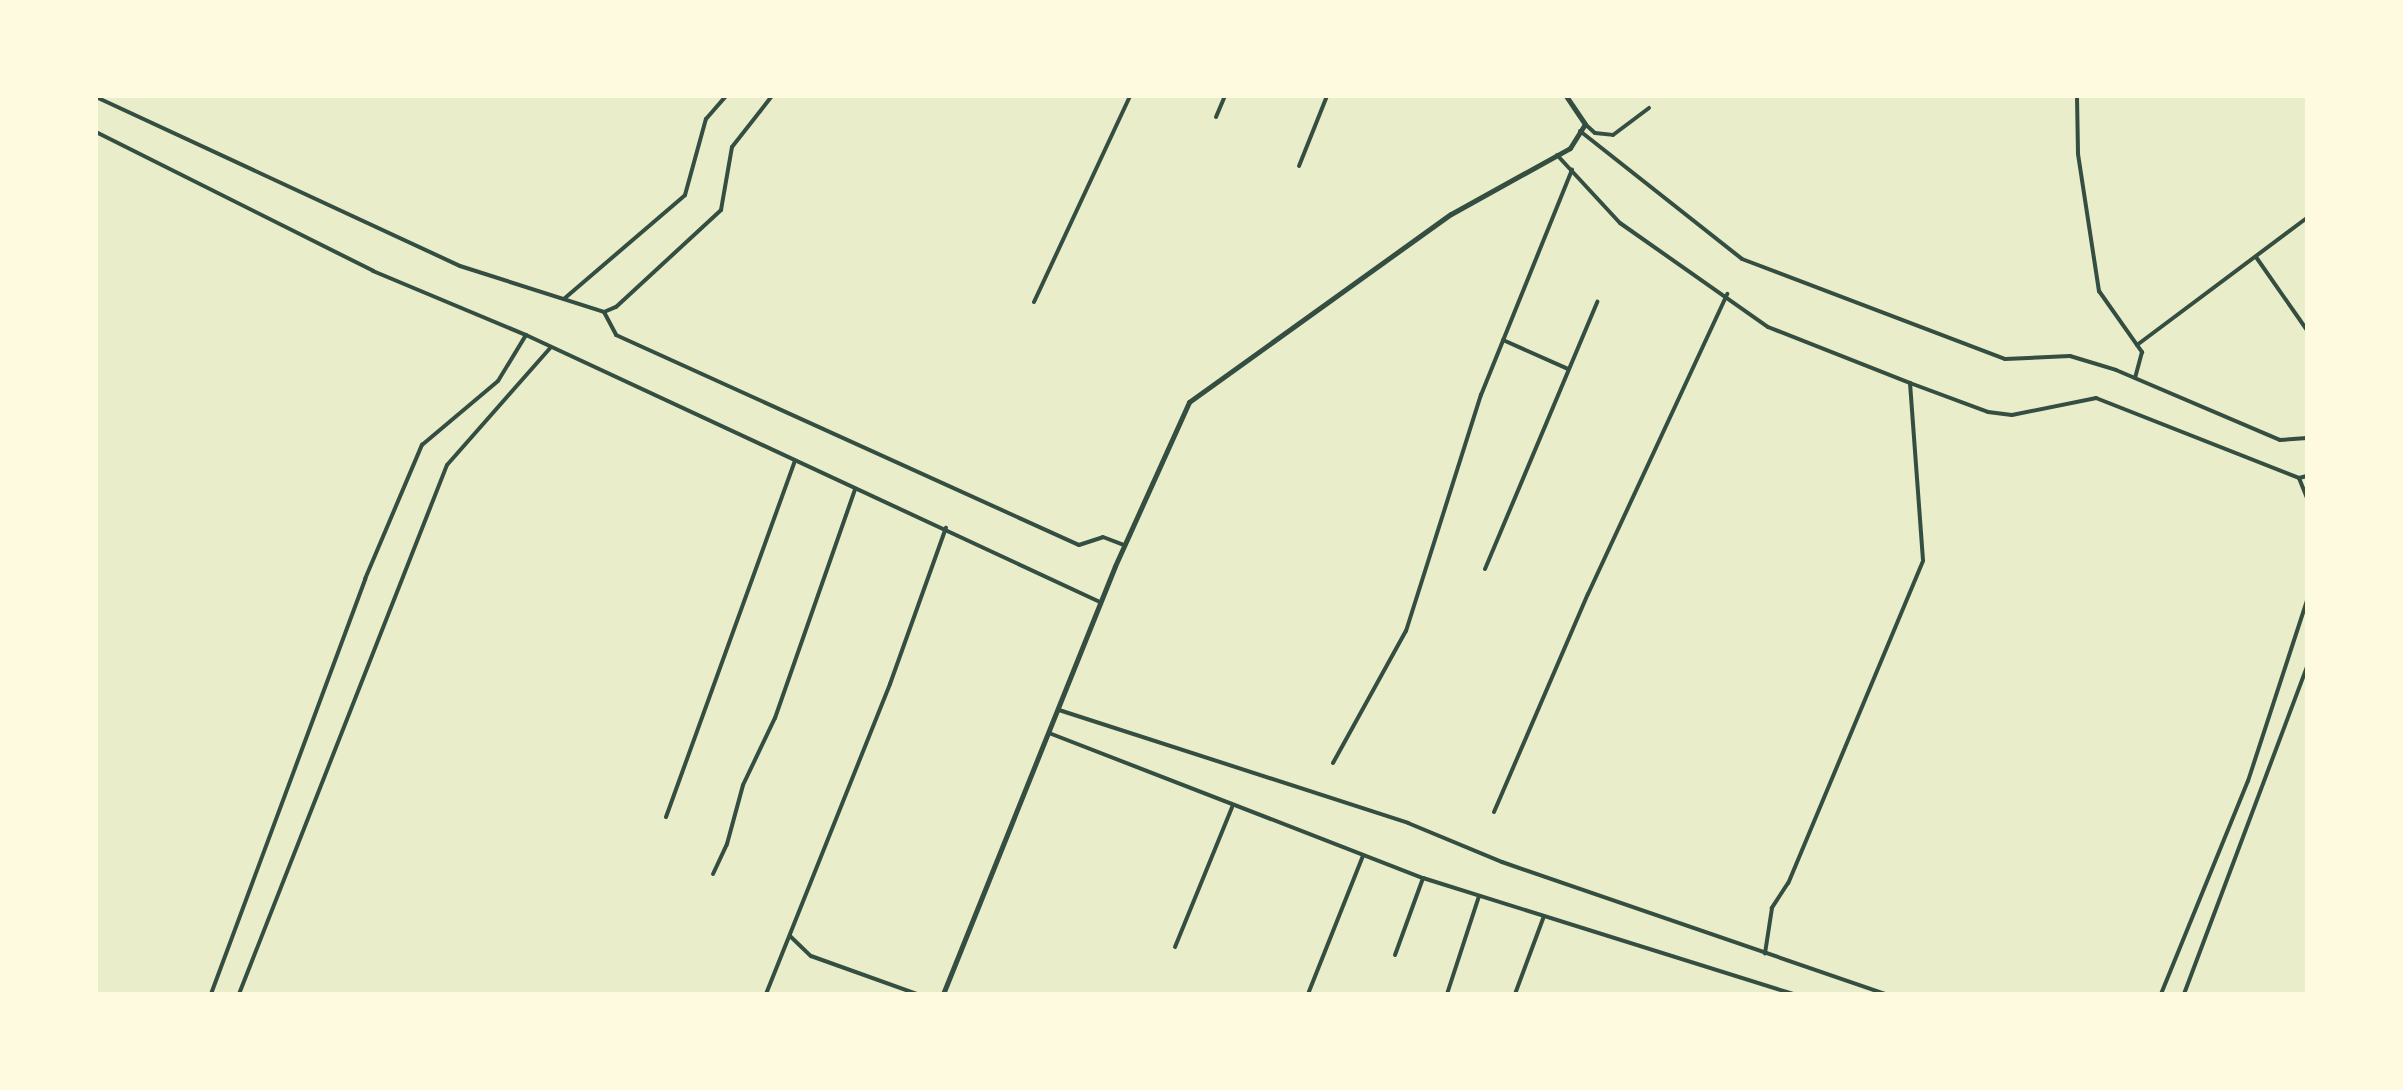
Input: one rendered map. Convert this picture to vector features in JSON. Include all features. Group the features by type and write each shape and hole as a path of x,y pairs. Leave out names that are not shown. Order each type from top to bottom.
{"street":[{"path":"565,298 685,195 706,119 726,96"},
{"path":"96,97 460,266 551,299 565,298 604,312 616,307 721,210 732,147 772,96"},
{"path":"1034,302 1130,96"},
{"path":"1216,117 1225,96"},
{"path":"1299,166 1327,96"},
{"path":"1566,96 1595,133 1613,135 1649,108"},
{"path":"2077,96 2078,154 2099,291 2142,352 2135,378"},
{"path":"943,994 1125,545 1189,402 1451,214 1570,148 1585,124"},
{"path":"1580,131 1742,259 2005,359 2070,356 2135,378 2280,440 2307,438"},
{"path":"96,132 373,271 526,335 855,489 946,528 1101,603"},
{"path":"1557,155 1573,168 1620,223 1666,259 1727,294 1768,327 1988,412 2012,415 2096,398 2299,478 2307,476"},
{"path":"1333,763 1406,631 1503,340 1573,168"},
{"path":"2137,345 2307,218"},
{"path":"2256,257 2307,330"},
{"path":"1494,812 1588,594 1727,294"},
{"path":"1485,569 1597,302"},
{"path":"604,312 616,335 1079,545 1103,537 1125,545"},
{"path":"211,994 365,579 422,445 498,381 526,335"},
{"path":"1503,340 1568,369"},
{"path":"239,994 447,465 550,348"},
{"path":"1765,953 1772,908 1788,883 1923,561 1910,383"},
{"path":"666,817 795,461"},
{"path":"2299,478 2307,498"},
{"path":"713,874 855,489"},
{"path":"766,994 890,684 946,528"},
{"path":"2161,994 2248,781 2307,601"},
{"path":"2184,994 2307,666"},
{"path":"1059,710 1320,799 1408,823 1502,862 1885,994"},
{"path":"1049,733 1232,807 1423,878 1793,994"},
{"path":"1175,947 1232,807"},
{"path":"1308,994 1363,856"},
{"path":"1395,955 1423,878"},
{"path":"1447,994 1479,896"},
{"path":"1515,994 1544,916"},
{"path":"789,936 811,956 917,994"}]}
